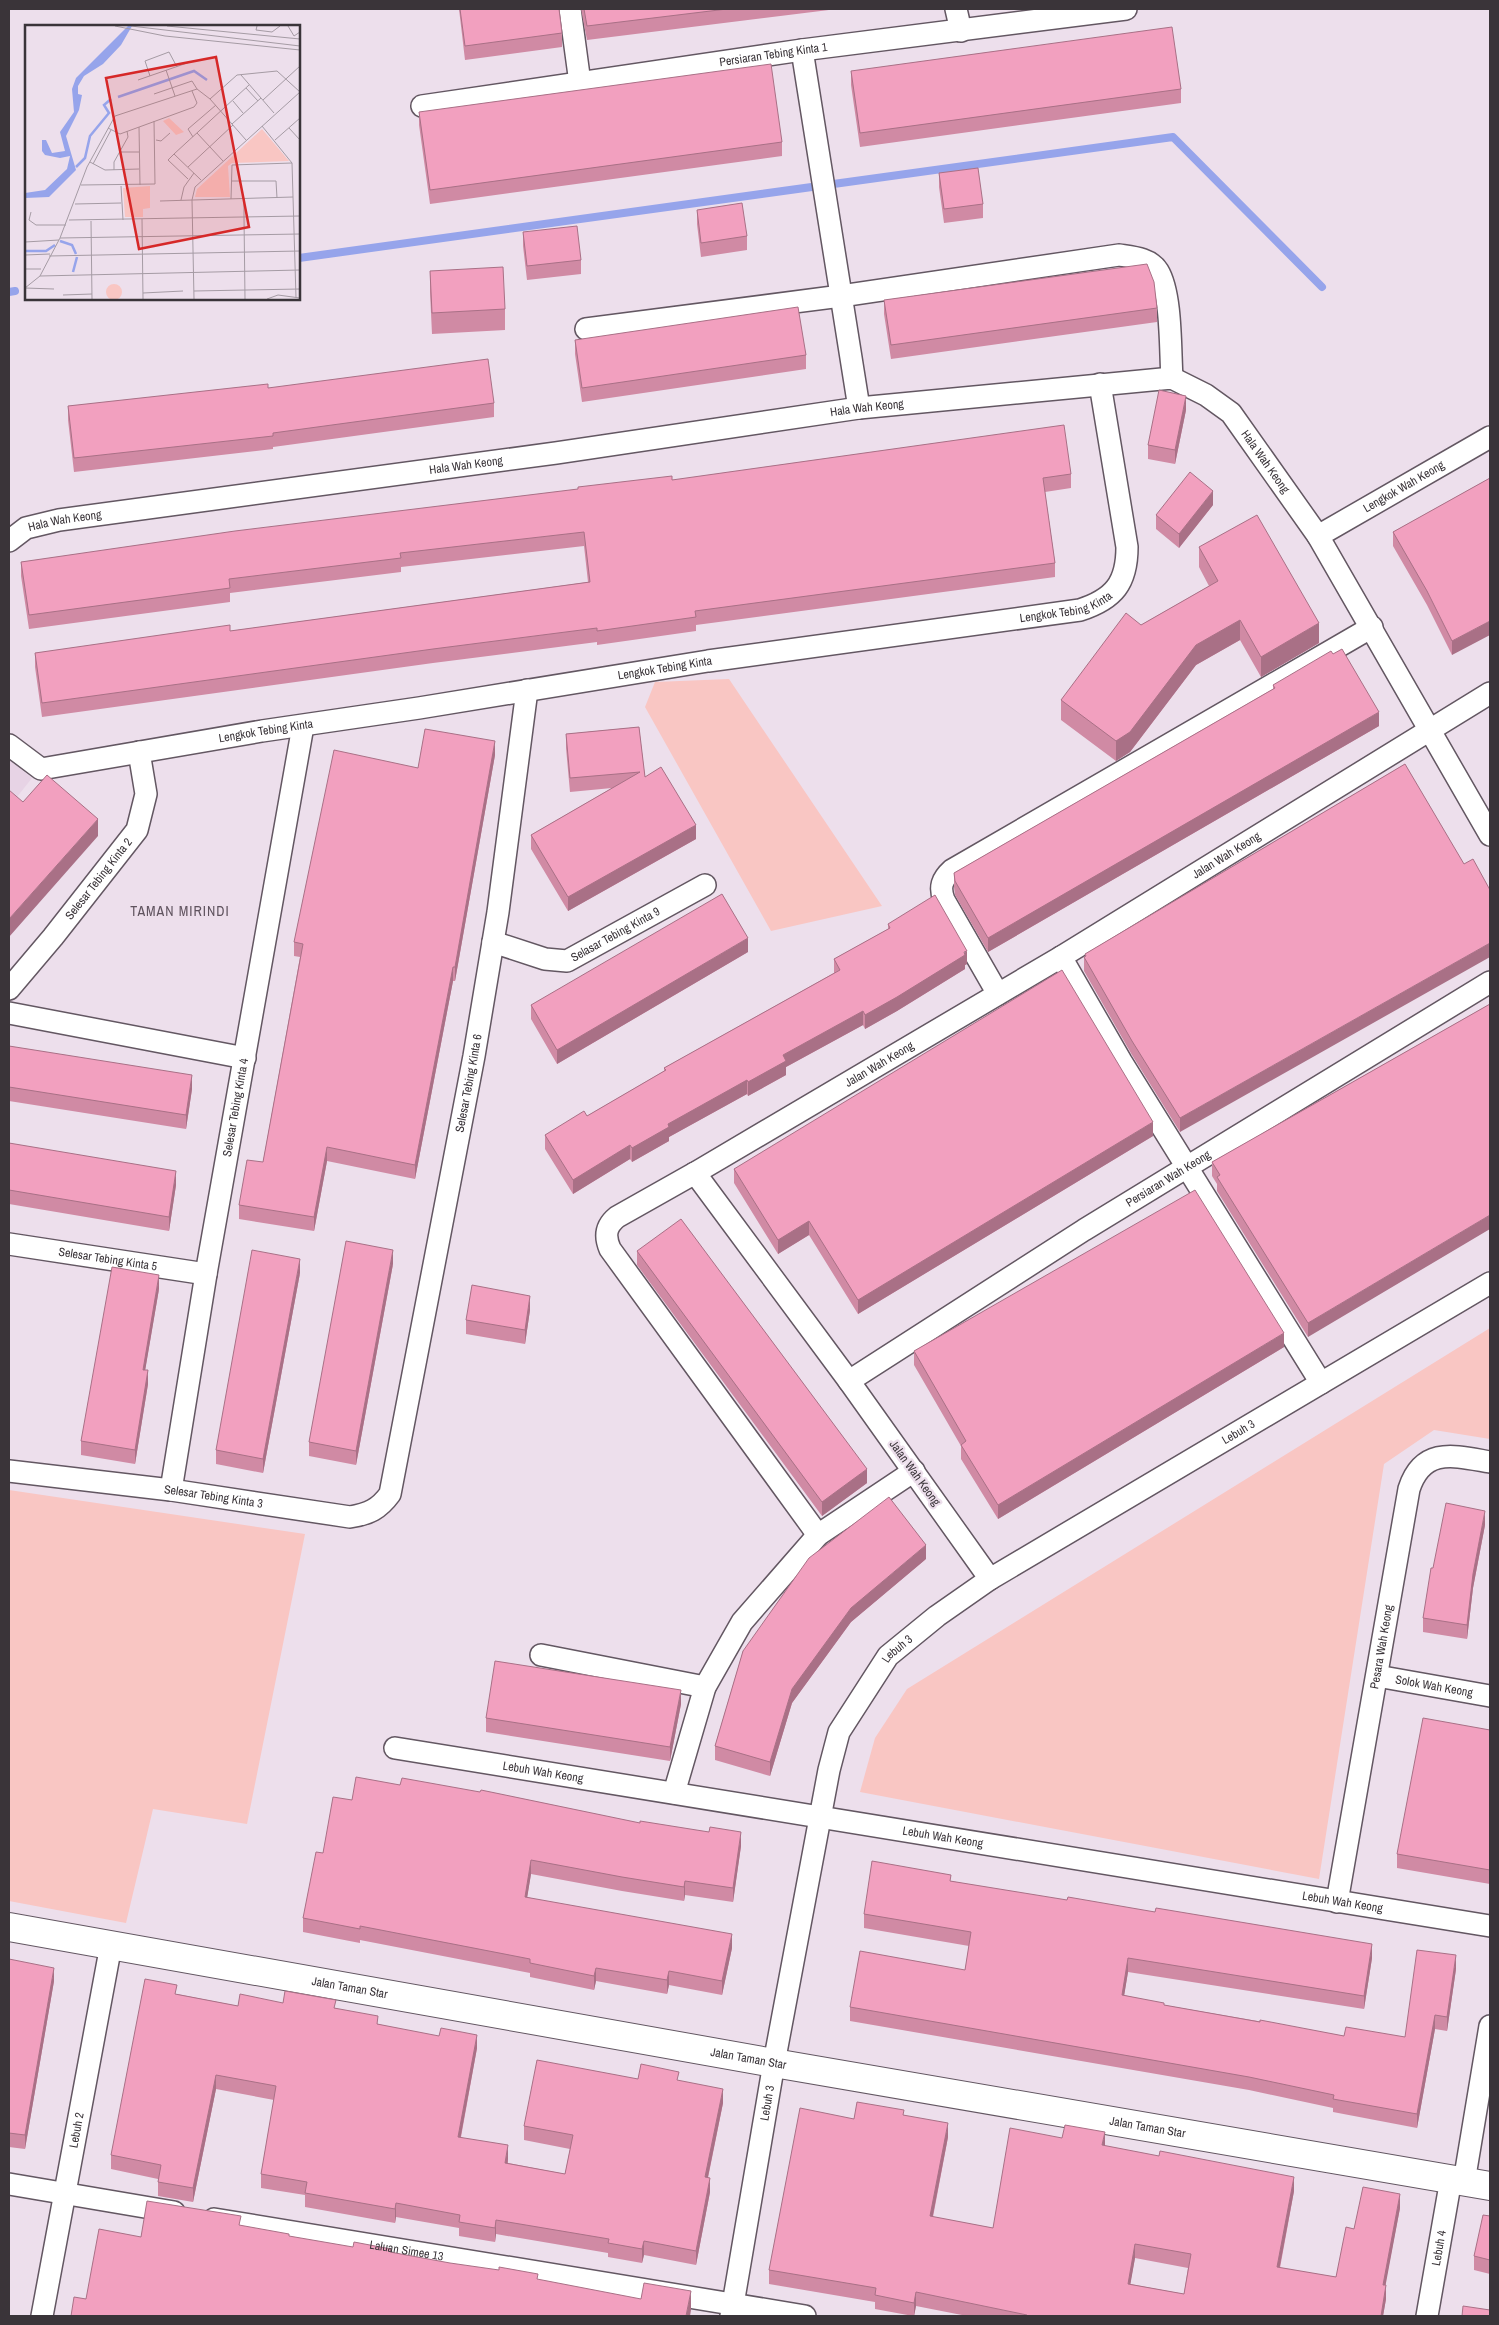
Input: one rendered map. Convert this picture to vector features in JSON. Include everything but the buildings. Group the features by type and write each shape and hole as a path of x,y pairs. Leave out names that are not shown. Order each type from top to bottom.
{"street":[{"path":"570,9 580,83"},
{"path":"956,9 961,31"},
{"name":"Persiaran Tebing Kinta 1","path":"422,106 802,50 1126,9"},
{"path":"802,50 859,408"},
{"path":"586,330 841,296 1119,255 1142,259 1158,270 1168,300 1172,378"},
{"name":"Hala Wah Keong","path":"9,541 26,528 59,520 546,455 859,408 1172,378 1206,395 1231,413 1318,536 1490,835"},
{"name":"Lengkok Tebing Kinta","path":"9,745 41,768 708,661 1080,610 1097,605 1111,595 1122,581 1127,564 1127,546 1100,384"},
{"name":"Lengkok Wah Keong","path":"1318,536 1490,437"},
{"path":"998,994 944,900 941,884 945,876 952,870 1372,627"},
{"name":"Selesar Tebing Kinta 6","path":"394,1474 474,1056 493,942 527,690"},
{"name":"Jalan Wah Keong","path":"990,1579 914,1471 695,1173 1061,957 1490,693"},
{"name":"Selesar Tebing Kinta 4","path":"171,1490 206,1274 303,726"},
{"name":"Selesar Tebing Kinta 2","path":"9,989 59,930 138,830 146,794 139,752"},
{"name":"Selasar Tebing Kinta 9","path":"493,942 545,959 567,961 704,885"},
{"path":"1061,957 1121,1060 1321,1383"},
{"name":"Persiaran Wah Keong","path":"849,1382 1084,1230 1490,982"},
{"path":"9,1012 245,1058"},
{"path":"695,1173 617,1216 610,1223 606,1231 606,1240 610,1249 818,1534"},
{"name":"Selesar Tebing Kinta 5","path":"9,1244 206,1274"},
{"name":"Lebuh 3","path":"732,2310 774,2063 820,1816 839,1732 888,1656 937,1616 990,1579 1490,1283"},
{"name":"Pesara Wah Keong","path":"1337,1902 1409,1489 1413,1477 1420,1467 1430,1460 1442,1456 1490,1462"},
{"name":"Selesar Tebing Kinta 3","path":"9,1471 171,1490 350,1517 368,1514 381,1506 390,1494 394,1474"},
{"path":"674,1793 705,1687 742,1622 818,1534 914,1471"},
{"path":"541,1655 705,1687"},
{"name":"Solok Wah Keong","path":"1377,1676 1490,1696"},
{"name":"Lebuh Wah Keong","path":"395,1748 1490,1926"},
{"name":"Jalan Taman Star","path":"9,1927 774,2063 1490,2186"},
{"name":"Lebuh 2","path":"42,2316 63,2194 111,1944"},
{"name":"Lebuh 4","path":"1427,2316 1490,2026"},
{"name":"Laluan Simee 13","path":"9,2184 732,2310 805,2316"}],"shaded area":[{"path":"729,679 882,906 771,931 645,707 655,682"},
{"path":"9,760 32,778 9,807"},
{"path":"1490,1328 1490,1439 1434,1430 1384,1464 1319,1879 860,1792 875,1738 907,1689"},
{"path":"9,1490 305,1534 247,1824 153,1809 126,1923 9,1901"}],"waterway":[{"path":"300,258 1173,137 1322,287"},
{"path":"9,292 15,291"}],"district":[{"name":"TAMAN MIRINDI","path":"180,911"}]}
